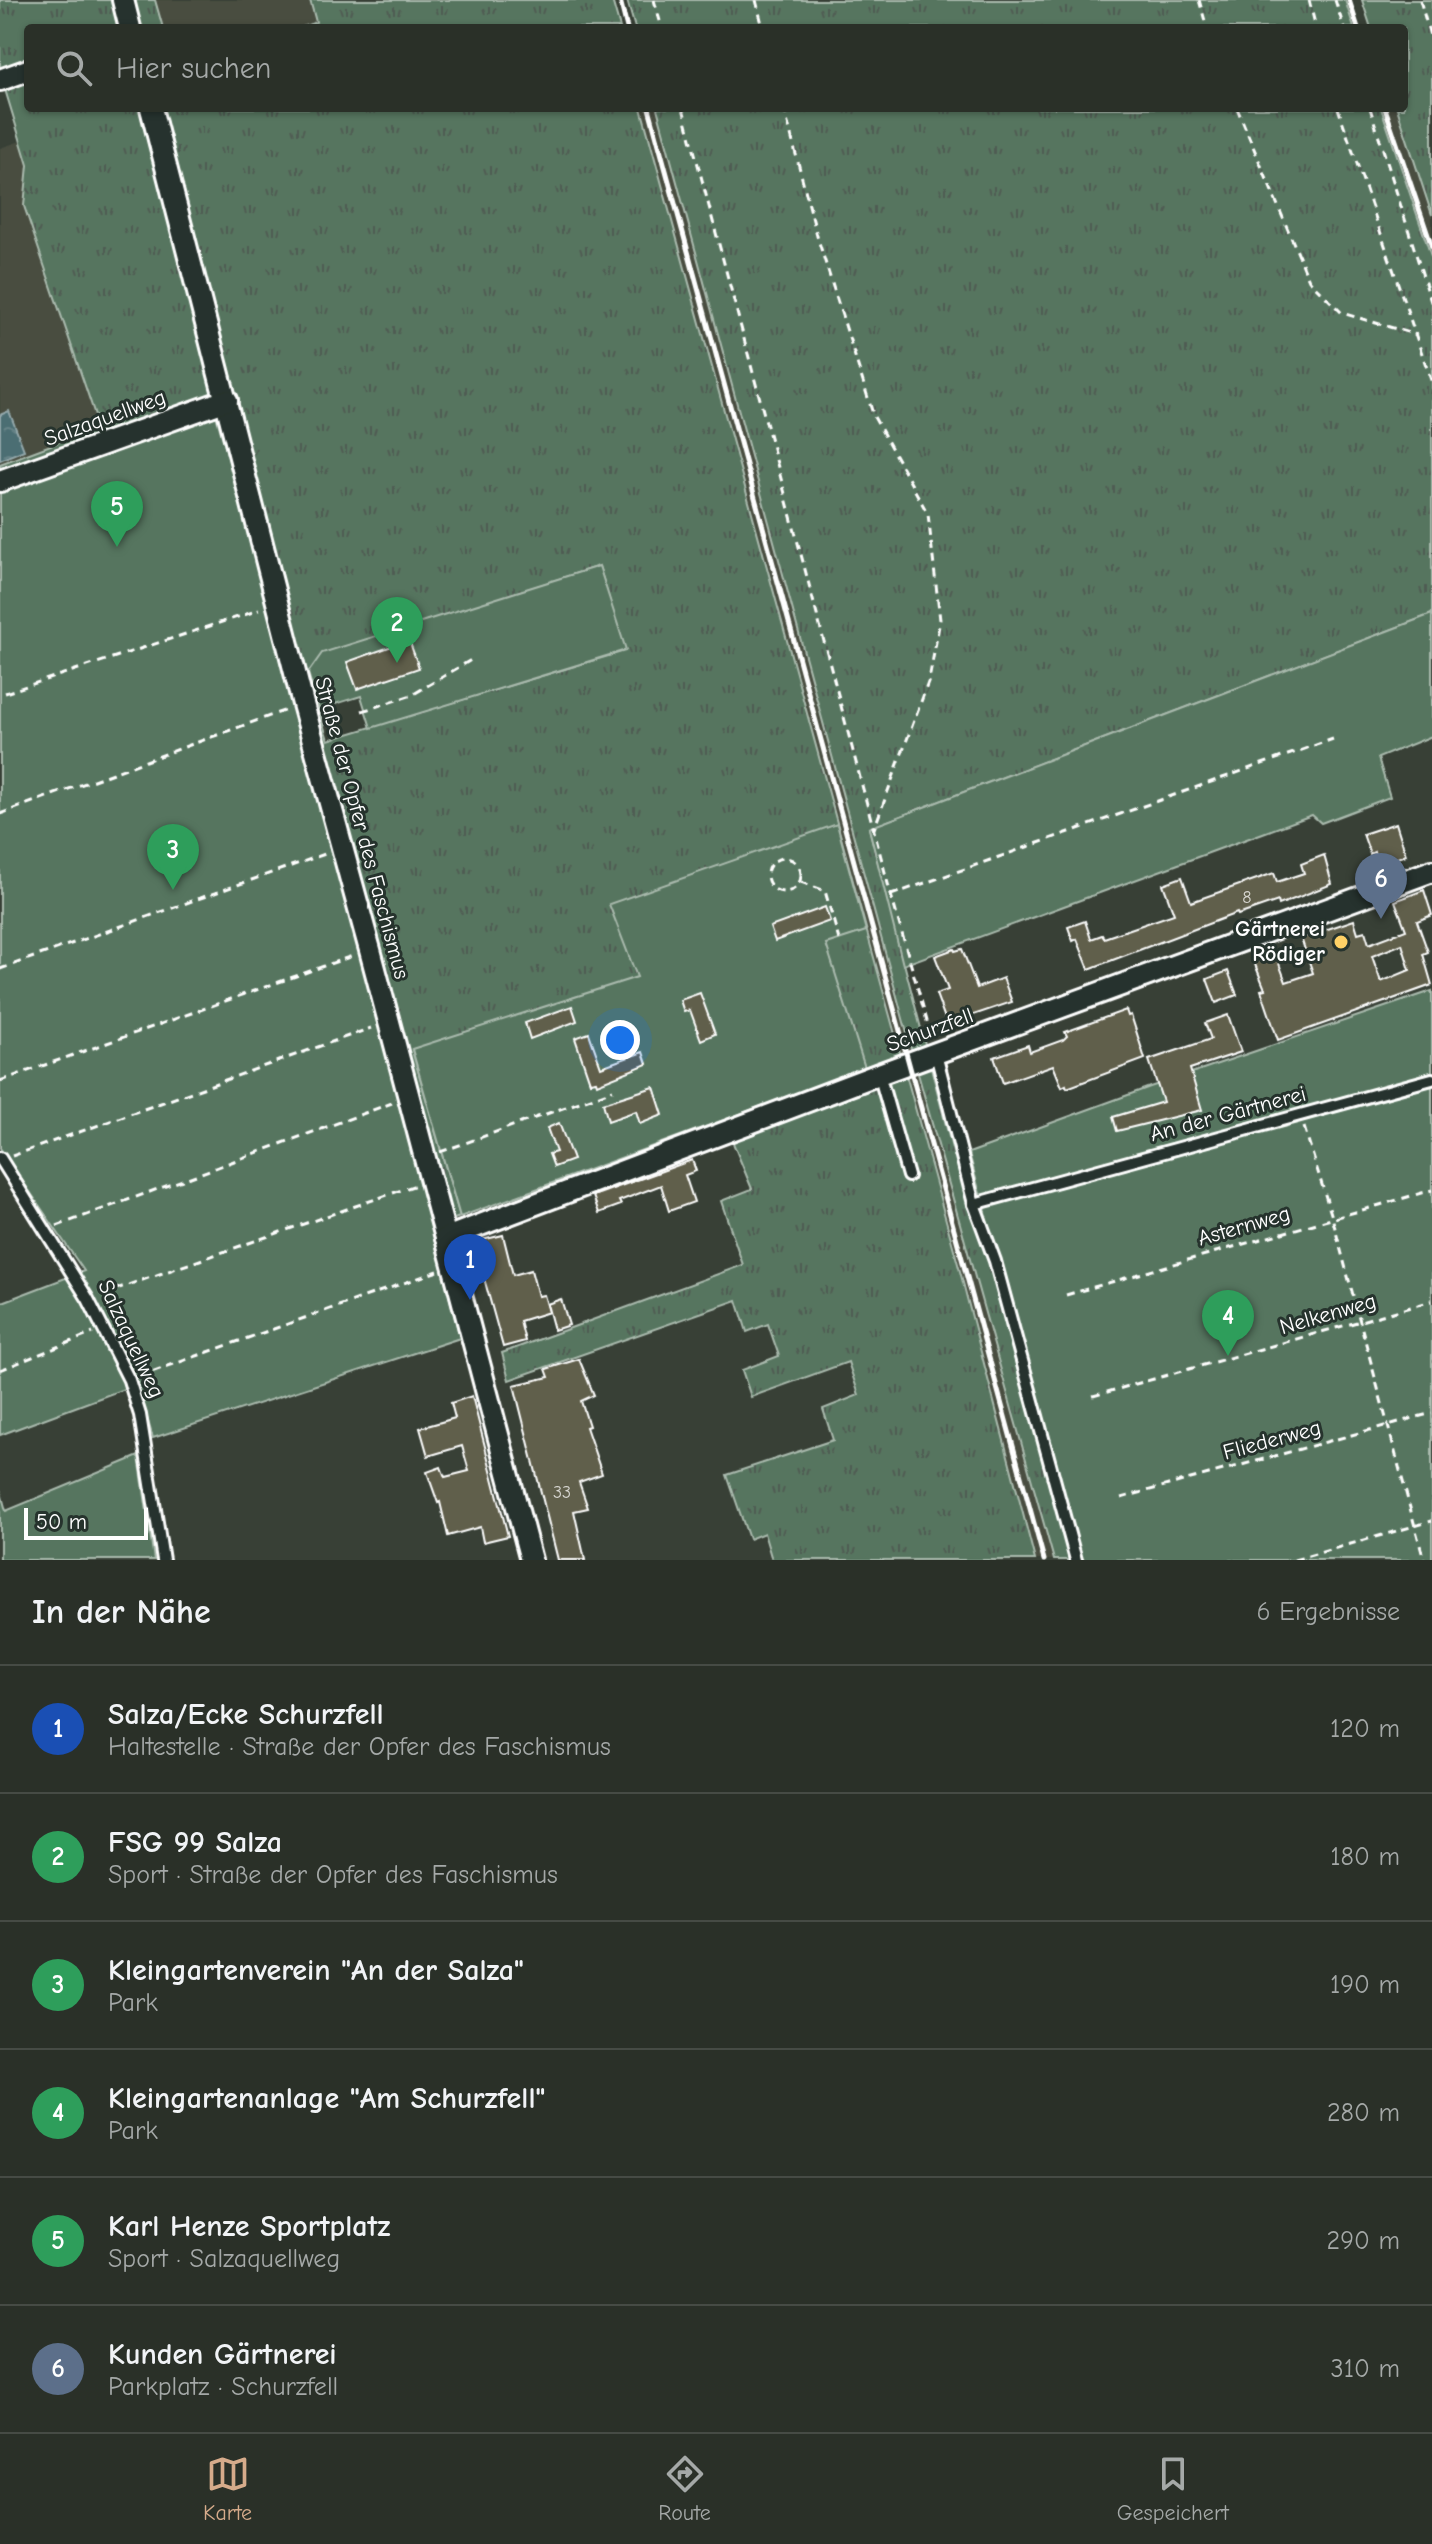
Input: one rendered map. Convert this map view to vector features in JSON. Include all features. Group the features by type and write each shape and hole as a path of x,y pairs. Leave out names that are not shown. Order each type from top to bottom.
{"street":[{"path":"123,0 129,24"},
{"path":"0,80 24,71"},
{"name":"Straße der Opfer des Faschismus","path":"152,112 303,704 531,1560"},
{"name":"Salzaquellweg","path":"0,481 227,400"},
{"name":"Schurzfell","path":"446,1238 879,1074 1432,871"}],"lane":[{"path":"936,1054 974,1204 995,1261 1076,1560"},
{"path":"879,1074 908,1176"},
{"name":"An der Gärtnerei","path":"974,1204 1432,1079"},
{"name":"Salzaquellweg","path":"1,1159 88,1299 129,1380 140,1415 163,1560"}],"path":[{"path":"654,0 661,24"},
{"path":"756,0 762,24"},
{"path":"1199,0 1206,24"},
{"path":"1309,0 1315,24"},
{"path":"1335,0 1343,24"},
{"path":"1420,0 1432,43"},
{"path":"684,112 936,1054"},
{"path":"785,112 817,236 874,417 928,514 940,620 929,680 874,829"},
{"path":"1239,112 1309,280 1342,313 1417,335"},
{"path":"1339,112 1432,383"},
{"path":"1371,112 1432,305"},
{"path":"5,693 278,604"},
{"path":"362,711 412,695 471,660"},
{"path":"0,814 303,704"},
{"path":"891,895 1333,739"},
{"path":"0,969 342,848"},
{"path":"790,860 798,866 799,882 791,890 780,892 770,886 768,870 775,861 790,860"},
{"path":"799,882 825,891 839,940"},
{"path":"0,1081 370,950"},
{"path":"1,1159 389,1022"},
{"path":"425,1157 613,1090"},
{"path":"46,1230 409,1096"},
{"path":"1300,1115 1332,1217 1424,1560"},
{"path":"88,1299 431,1180"},
{"name":"Asternweg","path":"1066,1295 1432,1190"},
{"path":"129,1380 452,1266"},
{"name":"Nelkenweg","path":"1093,1396 1432,1301"},
{"path":"0,1370 103,1329"},
{"name":"Fliederweg","path":"1121,1498 1432,1413"},
{"path":"1294,1560 1432,1521"}],"shaded area":[{"path":"155,0 310,0 317,22 311,24 162,24"},
{"path":"642,112 658,112 912,1052 1054,1560 1035,1560 961,1275"},
{"path":"1382,112 1398,112 1432,215 1432,259"},
{"path":"21,141 28,165 24,206 99,428 0,464 0,148"}],"green space":[{"path":"0,0 155,0 162,24 24,24 24,112 642,112 961,1275 1035,1560 772,1560 764,1533 749,1539 727,1475 833,1440 823,1409 859,1395 848,1362 751,1397 742,1370 779,1356 768,1324 747,1332 737,1300 509,1380 502,1353 743,1265 721,1201 752,1189 724,1121 864,1068 412,1050 460,1217 432,1226 389,1055 216,415 0,492 0,464 99,427 24,206 28,165 0,73","holes":["599,566 625,651 328,740 308,674 462,610"]},
{"path":"310,0 612,0 619,24 311,24 316,22"},
{"path":"627,0 1345,0 1353,24 634,24"},
{"path":"1362,0 1432,0 1432,215 1398,112 1408,112 1408,24 1370,24"},
{"path":"658,112 1382,112 1432,259 1432,614 869,828 954,1156 969,1153 1079,1560 1054,1560 912,1052"},
{"path":"216,415 276,627 460,1338 153,1438 137,1384 0,1435 0,1303 84,1271 0,1148 0,492"},
{"path":"599,566 626,650 371,728 361,696 319,709 308,673 322,653"},
{"path":"1432,614 1432,736 1378,758 1390,797 1321,823 1312,815 903,965 869,828"},
{"path":"837,824 866,931 826,944 865,1068 460,1217 412,1049 637,977 609,904"},
{"path":"1432,991 1432,1560 1079,1560 969,1153 1150,1087"},
{"path":"139,1456 154,1560 0,1560 0,1489 6,1511"}],"water":[{"path":"9,411 24,450 0,460 0,415"}],"building":[{"path":"409,640 419,668 357,689 347,662"},
{"path":"1396,823 1406,855 1378,864 1374,852 1370,854 1363,834"},
{"path":"1324,855 1332,884 1279,905 1278,901 1237,913 1089,969 1077,939 1073,941 1068,927 1085,921 1091,939 1102,935 1104,938 1174,914 1163,884 1182,877 1191,902 1274,873 1277,882 1304,873 1301,864"},
{"path":"1424,890 1432,915 1417,921 1428,952 1423,954 1432,985 1278,1040 1261,990 1265,989 1254,962 1275,953 1286,982 1313,973 1301,938 1354,920 1358,933 1365,931 1369,944 1406,930 1395,901","holes":["1402,944 1410,970 1381,982 1372,956"]},
{"path":"825,907 830,921 775,941 770,927"},
{"path":"962,949 977,988 1003,978 1012,1002 947,1024 936,994 948,990 935,956"},
{"path":"1228,971 1237,995 1216,1003 1207,979"},
{"path":"700,993 715,1034 701,1040 690,1010 684,1012 680,1000"},
{"path":"572,1006 577,1021 530,1039 525,1023"},
{"path":"1126,1010 1128,1016 1131,1015 1145,1059 1067,1088 1066,1085 1062,1087 1053,1065 1003,1083 994,1057 1028,1045 1030,1052 1063,1040 1067,1036 1065,1032"},
{"path":"1228,1015 1241,1052 1190,1069 1202,1110 1117,1131 1113,1117 1163,1102 1149,1060 1211,1039 1205,1023"},
{"path":"589,1033 601,1067 643,1052 647,1064 597,1084 596,1081 590,1082 575,1038"},
{"path":"654,1087 663,1115 640,1124 636,1111 608,1121 603,1103"},
{"path":"559,1123 573,1160 554,1167 549,1154 556,1152 547,1128"},
{"path":"692,1160 696,1171 685,1175 694,1202 669,1211 661,1185 619,1201 621,1205 599,1213 593,1196"},
{"path":"503,1235 513,1275 531,1270 538,1296 544,1295 549,1312 520,1321 525,1341 503,1347 474,1242"},
{"path":"561,1299 569,1325 554,1330 547,1304"},
{"path":"579,1359 594,1395 581,1401 602,1474 579,1482 588,1508 574,1511 585,1560 558,1560 514,1385 549,1377 546,1369"},
{"path":"472,1396 508,1536 483,1542 480,1527 448,1536 440,1502 427,1472 441,1467 445,1477 469,1471 462,1446 428,1456 420,1428 455,1418 451,1403"}],"railway":[{"path":"620,0 626,24"},
{"path":"1349,0 1357,24"},
{"path":"650,112 1044,1560"},
{"path":"1386,112 1432,247"}],"place":[{"name":"Karl Henze Sportplatz","path":"117,547"},
{"name":"FSG 99 Salza","path":"397,663"},
{"name":"Kleingartenverein \"An der Salza\"","path":"173,890"},
{"name":"Kunden Gärtnerei","path":"1381,919"},
{"name":"Gärtnerei Rödiger","path":"1341,942"},
{"name":"Salza/Ecke Schurzfell","path":"470,1300"},
{"name":"Kleingartenanlage \"Am Schurzfell\"","path":"1228,1356"}]}
